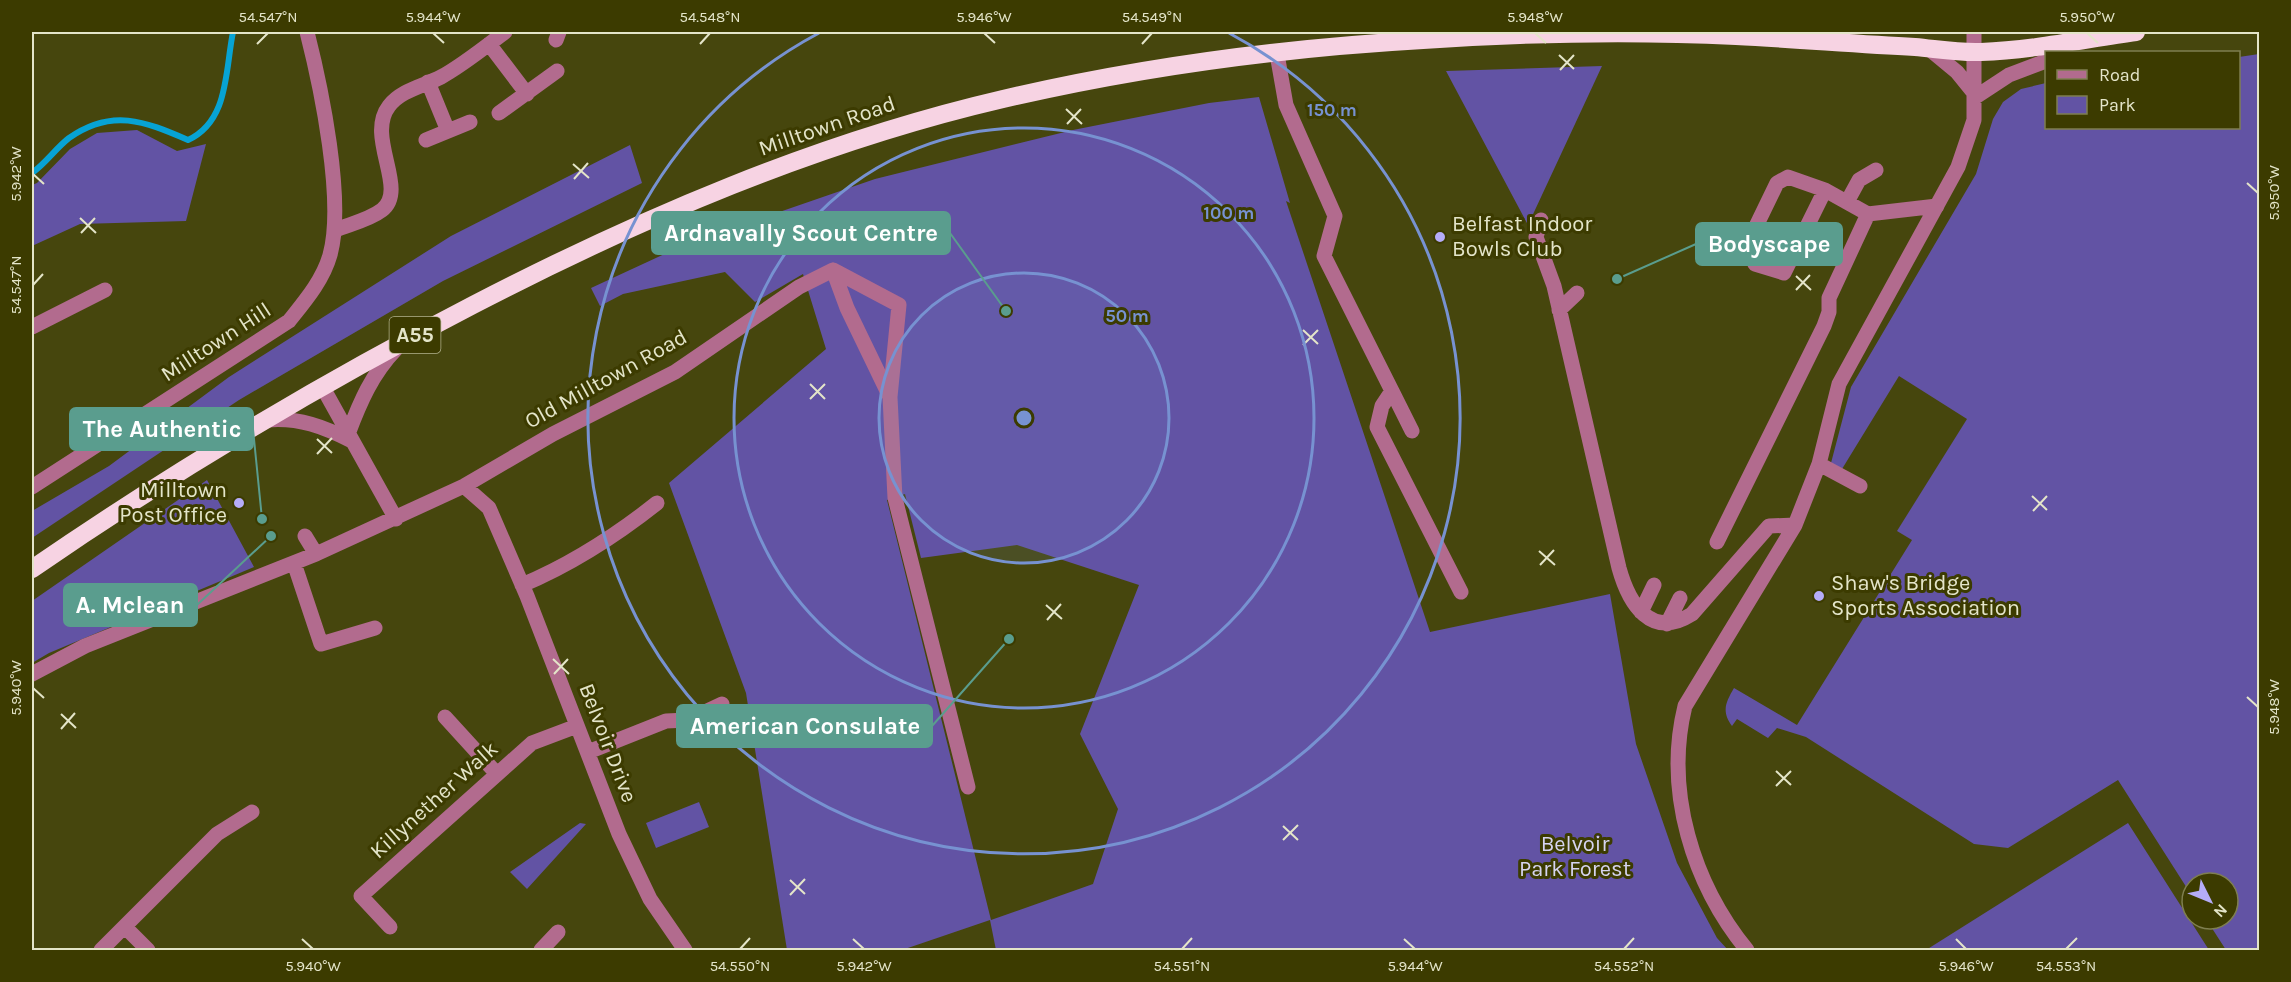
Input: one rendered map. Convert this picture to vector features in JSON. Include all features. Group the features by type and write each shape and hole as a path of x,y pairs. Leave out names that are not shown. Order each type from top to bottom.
{"highway":[{"name":"Milltown Road","path":"1732,36 1814,32"},
{"name":"Milltown Road","path":"32,568 143,494 322,386 565,257 731,185 824,152 1003,98 1161,69 1277,54 1425,39 1594,33 1732,36 1974,53 2136,32"}],"street":[{"name":"Milltown Hill","path":"32,487 289,321 315,288 330,257 335,230 334,192 327,133 307,32"},
{"path":"335,230 384,209 392,184 381,139 380,124 390,104 402,94 441,76 504,32"},
{"path":"1747,951 1714,905 1697,868 1686,823 1680,780 1680,726 1685,706 1795,525 1819,464 1839,384 1958,167 1972,131 1974,32"},
{"path":"2062,51 2081,40"},
{"path":"489,44 527,94"},
{"path":"1928,48 1957,72 1974,95"},
{"path":"1277,54 1286,105 1335,216 1324,256 1412,431"},
{"path":"1974,95 2009,75 2045,61"},
{"path":"499,113 557,71"},
{"path":"428,82 448,131"},
{"path":"426,140 470,122"},
{"path":"1847,202 1858,180 1876,170"},
{"path":"1825,190 1784,273 1755,264 1746,248 1777,183 1788,177 1825,190 1868,214 1937,206"},
{"path":"1717,542 1824,326 1829,297 1868,214"},
{"path":"1541,220 1536,237 1559,310 1619,568 1627,594 1641,612 1667,624 1678,622 1692,614 1769,526 1795,525"},
{"path":"833,270 899,305 890,396 895,498 968,787"},
{"path":"833,270 847,308 890,396"},
{"name":"Old Milltown Road","path":"32,674 85,646 316,554 464,486 553,434 675,372 799,287 833,270"},
{"path":"32,327 105,290"},
{"path":"1559,310 1577,293"},
{"path":"350,438 370,382 379,367 402,342"},
{"path":"322,386 396,519"},
{"path":"1392,390 1382,406 1377,427 1461,592"},
{"path":"263,421 298,420 350,438"},
{"path":"1819,464 1860,486"},
{"name":"Belvoir Drive","path":"464,486 489,508 522,585 619,834 650,899 686,951"},
{"path":"522,585 563,568 591,551 657,502"},
{"path":"305,536 316,554"},
{"path":"294,563 321,644 375,628"},
{"path":"1641,612 1654,585"},
{"path":"1667,624 1680,598"},
{"path":"588,752 666,721 688,720 722,704"},
{"path":"445,717 497,774"},
{"name":"Killynether Walk","path":"390,927 361,896 532,743 577,726"},
{"path":"101,951 217,834 252,812"},
{"path":"125,927 148,951"},
{"path":"541,951 558,932"}],"green space":[{"path":"2259,54 2259,950 2226,950 2214,931 2240,931 2240,871 2180,871 2180,877 2118,780 2008,848 1974,844 1806,737 1777,728 1768,738 1737,719 1732,726 1726,711 1727,702 1734,688 1797,725 1912,540 1897,531 1967,419 1899,376 1842,469 1831,463 1851,387 1976,174 1993,119 2003,102 2021,89 2045,83 2045,129 2240,129 2240,57"},
{"path":"1602,66 1528,225 1446,71"},
{"name":"Belvoir Park Forest","path":"1259,97 1290,203 1286,201 1430,632 1610,594 1636,744 1677,863 1717,938 1728,950 996,950 990,920 902,950 787,950 746,693 669,483 826,349 803,274 755,302 725,272 623,294 600,306 591,288 684,245 875,179 1073,130 1209,103","holes":["905,494 921,558 1017,545 1139,585 1080,734 1118,809 1093,884 991,920 887,500"]},
{"path":"137,130 177,151 206,144 186,221 80,224 32,246 32,185 37,183 70,149 97,133"},
{"path":"630,145 642,183 443,281 239,400 32,538 32,511 109,466 229,377 451,236"},
{"path":"207,480 254,567 49,653 32,663 32,601"},
{"path":"699,802 709,827 656,848 646,823"},
{"path":"580,823 586,824 527,889 510,872"},
{"path":"2128,823 2180,905 2180,931 2197,931 2209,950 1926,950"}],"waterway":[{"path":"32,173 69,138 100,123 114,120 142,123 188,140 201,132 211,121 223,94 233,32"}],"place":[{"name":"Belfast Indoor Bowls Club","path":"1440,237"},
{"name":"Bodyscape","path":"1617,279"},
{"name":"Ardnavally Scout Centre","path":"1006,311"},
{"name":"Milltown Post Office","path":"239,503"},
{"name":"The Authentic","path":"262,519"},
{"name":"A. Mclean","path":"271,536"},
{"name":"Shaw's Bridge Sports Association","path":"1819,596"},
{"name":"American Consulate","path":"1009,639"}]}
